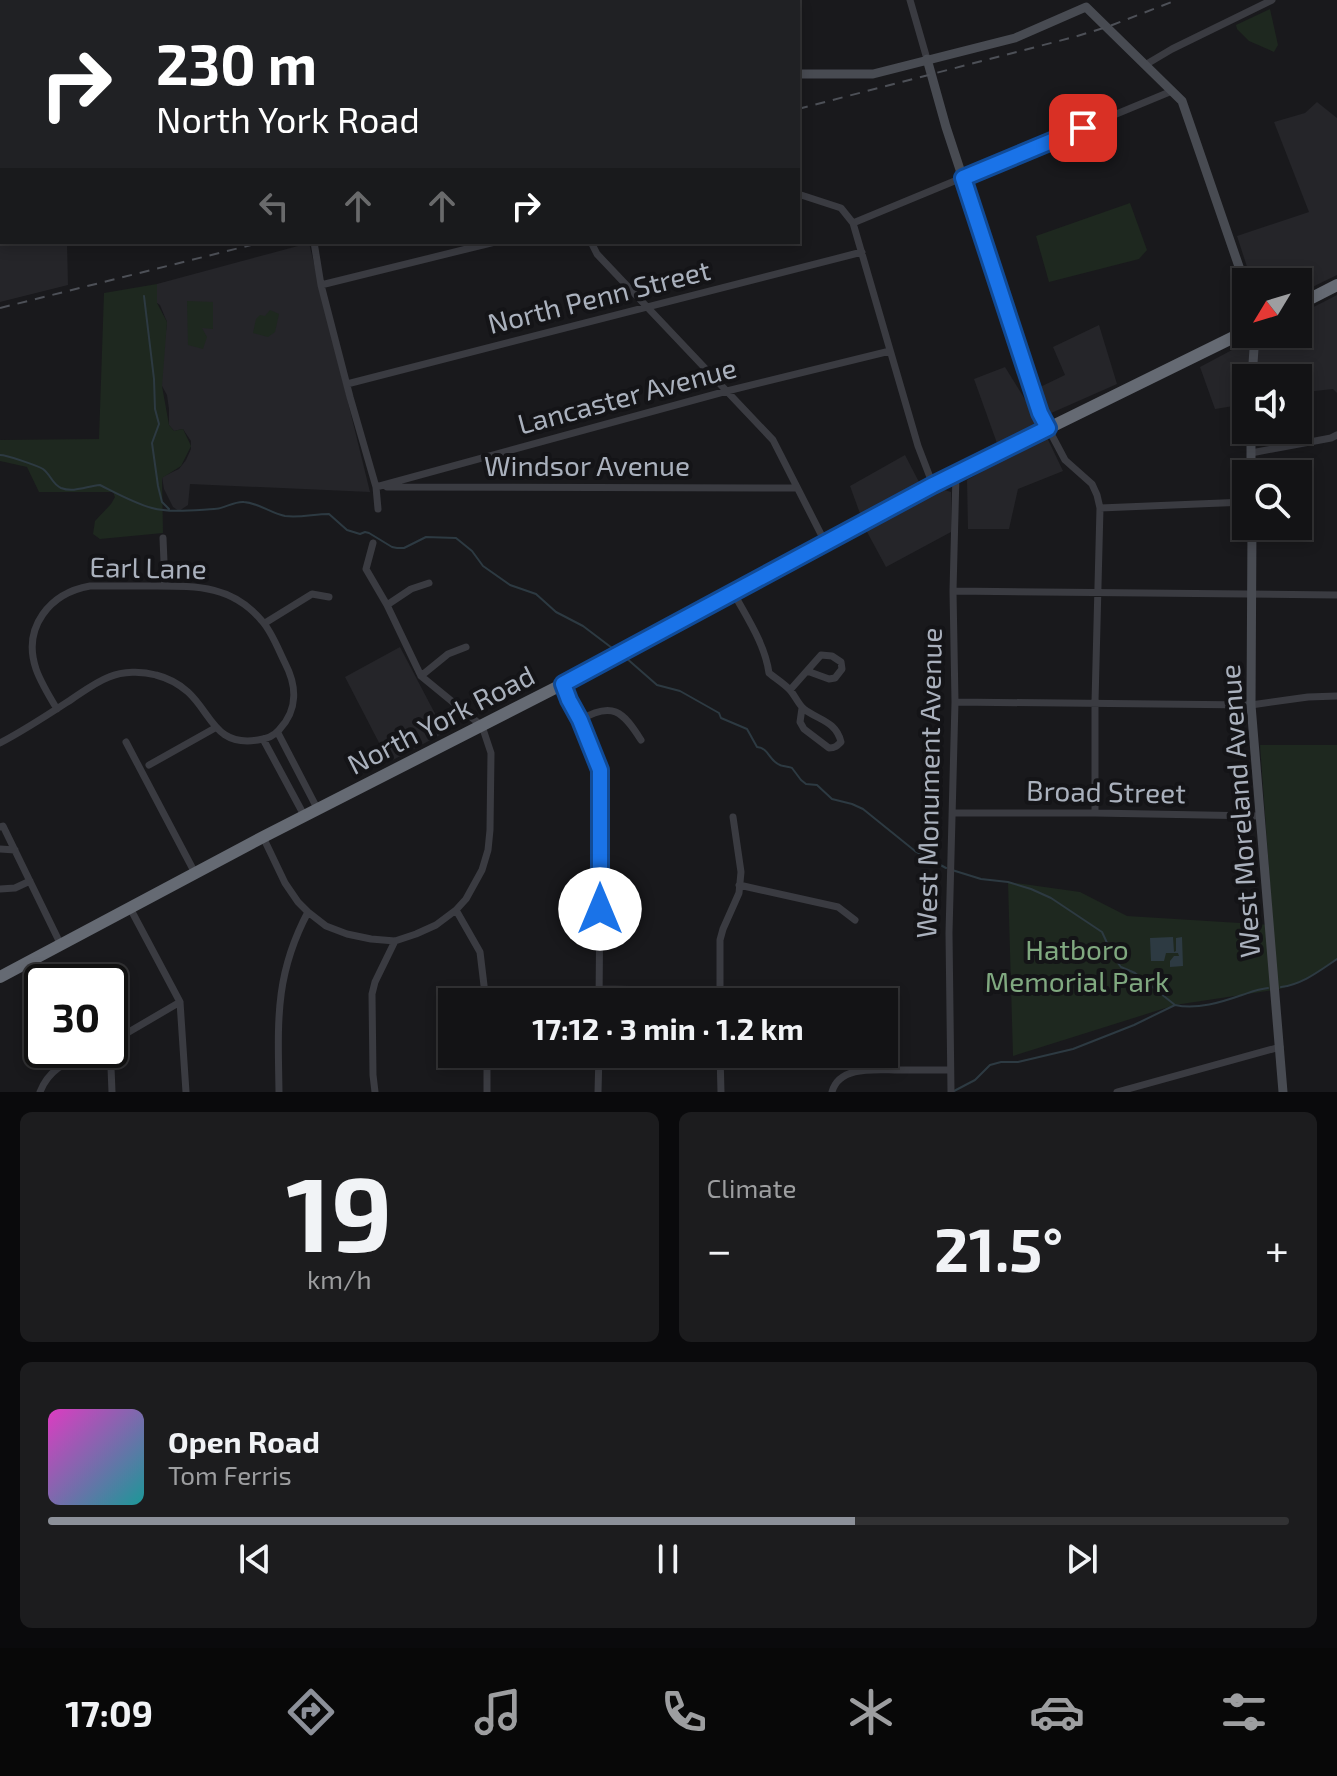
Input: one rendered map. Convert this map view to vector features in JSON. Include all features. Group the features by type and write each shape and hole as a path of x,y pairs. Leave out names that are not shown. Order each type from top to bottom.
{"highway":[{"path":"1312,298 1337,285"},
{"name":"North York Road","path":"0,977 263,837 563,684 933,485 1232,338"}],"street":[{"path":"911,0 963,178 1040,413 1068,465 1092,484 1100,508 1095,813"},
{"path":"1145,65 1272,0"},
{"path":"800,74 873,74 1015,38 1082,4 1182,101 1239,268"},
{"path":"853,223 1172,91"},
{"path":"800,195 841,208 853,223 933,485"},
{"path":"314,244 321,285 376,487 378,509"},
{"path":"321,285 487,244"},
{"path":"592,244 597,254 773,440 826,544"},
{"name":"North Penn Street","path":"347,384 862,252"},
{"name":"Lancaster Avenue","path":"376,487 727,391 890,351"},
{"path":"1251,453 1337,435"},
{"path":"1251,444 1251,460"},
{"name":"West Monument Avenue","path":"951,1092 949,947 956,474"},
{"name":"Windsor Avenue","path":"376,487 797,488"},
{"path":"1100,508 1232,503"},
{"path":"163,538 165,586"},
{"name":"West Moreland Avenue","path":"1252,540 1251,705 1283,1092"},
{"path":"263,837 285,883 308,912 326,926 371,939 395,941 436,925 456,910 472,890 482,870 490,830 491,753 482,726 421,676 366,569 373,543"},
{"path":"387,605 411,589 429,583"},
{"name":"Earl Lane","path":"57,709 35,666 33,648 40,617 49,605 61,595 90,586 203,587 242,602 265,623 294,685 292,709 278,733"},
{"path":"953,591 1337,595"},
{"path":"733,592 761,645 769,673 790,690 802,708 834,728 841,742 829,748 804,729 800,722 802,708"},
{"path":"265,623 312,594 329,597"},
{"path":"421,676 448,654 466,647"},
{"path":"790,690 821,655 832,656 841,662 842,669 835,678 829,679 807,671"},
{"path":"0,743 111,676 152,674 166,678 189,693 215,728 226,736 250,741 278,733 318,810"},
{"path":"563,684 601,777 599,988"},
{"path":"955,702 1251,705 1337,696"},
{"path":"580,720 599,710 618,712 641,740"},
{"path":"149,765 215,728"},
{"path":"263,739 305,817"},
{"path":"126,742 195,873"},
{"name":"Broad Street","path":"952,813 1259,816"},
{"path":"720,988 720,940 739,893 741,872 733,817"},
{"path":"0,827 3,826 61,945"},
{"path":"0,849 15,850"},
{"path":"0,889 15,888 30,881"},
{"path":"739,885 838,907 855,920"},
{"path":"130,908 180,1002 186,1092"},
{"path":"456,910 480,952 484,988"},
{"path":"279,1092 281,986 297,932 308,912"},
{"path":"375,1092 372,994 395,941"},
{"path":"128,1032 180,1002"},
{"path":"1117,1092 1280,1047"},
{"path":"40,1092 43,1083 57,1068"},
{"path":"111,1068 112,1092"},
{"path":"487,1068 487,1092"},
{"path":"598,1092 599,1068"},
{"path":"720,1068 721,1092"},
{"path":"832,1092 836,1082 854,1072 870,1069 949,1070"},
{"path":"1158,1081 1161,1092"}],"shaded area":[{"path":"1317,102 1337,118 1337,275 1312,287 1312,268 1247,268 1237,236 1309,212 1274,122 1305,113"},
{"path":"0,244 67,244 68,285 0,302"},
{"path":"309,244 370,492 190,484 188,505 179,511 173,507 162,477 179,469 191,449 191,441 183,429 174,431 169,425 167,395 161,375 167,322 157,303 157,284"},
{"path":"1337,295 1337,393 1333,389 1312,391 1312,364 1232,364 1232,406 1215,409 1200,367 1236,348 1312,348 1312,308"},
{"path":"1099,325 1117,384 1049,414 1038,388 1065,375 1053,347"},
{"path":"1005,367 1041,425 1063,471 1018,489 1009,529 968,529 967,480 1003,460 974,379"},
{"path":"905,455 919,482 951,492 951,532 886,567 866,530 850,486"},
{"path":"400,647 441,725 436,728 440,735 389,762 345,677"},
{"path":"1173,937 1174,952 1176,938 1182,937 1183,966 1170,967 1170,961 1174,956 1179,956 1178,953 1166,953 1164,961 1151,961 1150,938"}],"green space":[{"path":"1270,9 1278,45 1274,52 1249,41 1236,25"},
{"path":"1130,203 1147,250 1139,259 1049,282 1036,236"},
{"path":"157,284 157,303 167,322 162,386 169,425 174,431 183,429 191,446 181,466 162,478 163,533 100,539 93,534 95,521 111,504 115,497 113,492 39,492 27,467 0,461 0,440 99,439 104,293"},
{"path":"187,301 213,302 213,329 202,328 207,337 203,349 188,345"},
{"path":"270,310 279,314 275,332 268,337 253,333 256,319"},
{"name":"Hatboro Memorial Park","path":"1260,745 1337,745 1337,959 1310,977 1280,989 1175,1005 1013,1056 1008,882 1080,892 1127,916 1273,925"}],"waterway":[{"path":"144,296 159,424 152,443 162,502 169,509"},
{"path":"0,455 43,469 61,488 76,490 100,485 159,510 218,509 244,502 285,516 329,514 347,530 369,533 397,548 404,548 426,537 456,538 472,551 483,566 510,585 536,594 556,612 583,626 616,651"},
{"path":"625,657 657,685 680,691 719,713 721,718 747,729 757,747 776,763 792,768 806,784 817,785 832,799 863,809 915,851 946,868"},
{"path":"952,870 981,879 1008,882 1051,898 1102,932 1121,967 1135,973 1175,1005 1192,1007 1209,1004 1268,988"},
{"path":"1281,987 1304,980 1337,959"},
{"path":"954,1091 975,1080 990,1065 1073,1049 1175,1005"}],"railway":[{"path":"800,108 1074,37 1177,0"},
{"path":"0,308 255,244"}],"route":[{"path":"600,909 600,770 563,684 933,485 1048,428 1040,413 963,178 1083,128"}]}
